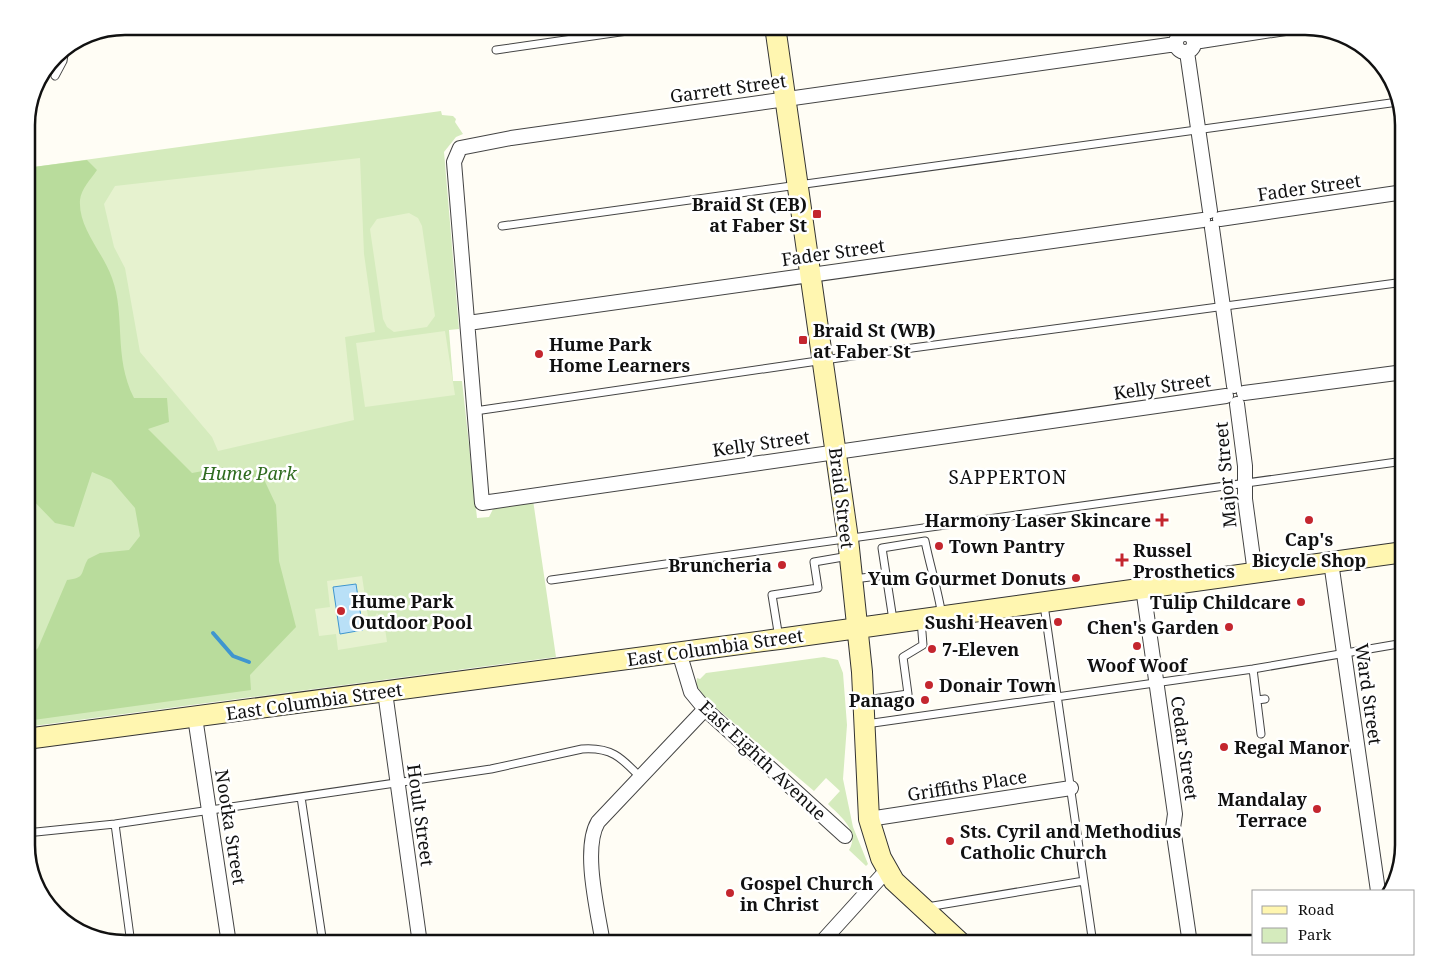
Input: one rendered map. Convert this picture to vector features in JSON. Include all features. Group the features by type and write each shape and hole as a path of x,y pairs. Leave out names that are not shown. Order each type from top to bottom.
{"main road":[{"name":"Braid Street","path":"776,35 849,547 864,700 869,819 875,842 887,870"},
{"name":"East Columbia Street","path":"35,739 779,639 1395,553"},
{"path":"887,870 894,881 952,935"}],"street":[{"name":"Garrett Street","path":"468,322 454,162 460,148 511,138 1225,35"},
{"name":"Major Street","path":"1185,40 1245,466 1245,483 1255,573"},
{"name":"Fader Street","path":"468,322 1395,193"},
{"name":"Kelly Street","path":"468,322 482,503 836,451 1395,373"},
{"name":"Ward Street","path":"1331,562 1378,890"},
{"name":"Cedar Street","path":"1144,588 1175,814 1173,828 1189,935"},
{"name":"East Eighth Avenue","path":"679,652 691,692 705,709 845,836"},
{"name":"Hoult Street","path":"385,692 419,935"},
{"path":"601,935 590,840 598,822 705,709"},
{"name":"Nootka Street","path":"195,717 228,935"},
{"name":"Griffiths Place","path":"869,819 1071,788"},
{"path":"828,935 887,870"}],"lane":[{"path":"496,50 600,35"},
{"path":"55,76 63,59"},
{"path":"502,226 1392,103"},
{"path":"475,412 823,360 1395,283"},
{"path":"551,580 849,547 1245,483 1395,461"},
{"path":"893,623 882,548 926,541 930,567 936,581 942,616"},
{"path":"779,639 772,595 818,588 814,562 849,547"},
{"path":"852,579 886,575"},
{"path":"1044,602 1092,935"},
{"path":"864,700 908,694 903,657 924,645 921,619"},
{"path":"865,724 1328,658 1345,652 1395,644"},
{"path":"1252,669 1261,700 1261,734"},
{"path":"35,832 114,824 491,769 597,748 618,756 640,777"},
{"path":"301,797 322,935"},
{"path":"114,824 130,935"},
{"path":"922,908 1084,882"}],"green space":[{"name":"Hume Park","path":"441,111 442,115 453,116 463,134 456,137 444,152 459,329 449,330 453,381 462,381 477,518 489,517 494,507 533,500 556,657 35,726 35,167"},
{"path":"360,158 364,254 375,332 345,337 354,420 218,451 212,437 140,352 125,268 114,247 104,204 115,186"},
{"path":"87,160 97,170 82,192 80,210 87,230 108,268 116,292 124,367 128,382 134,398 167,398 169,422 148,429 192,473 225,467 260,471 276,505 279,561 296,627 250,675 251,690 35,720 35,651 38,648 67,580 77,578 82,574 88,559 100,553 129,550 140,536 135,508 111,480 92,472 74,527 55,523 35,502 35,167"},
{"path":"409,213 418,218 422,226 435,316 427,327 394,332 387,327 383,319 370,229 377,219"},
{"path":"445,331 455,395 365,407 356,343"},
{"name":"Hume Park Outdoor Pool","path":"362,576 368,617 373,620 377,613 384,621 387,642 338,650 336,634 319,636 315,609 330,607 327,581"},
{"path":"824,657 838,660 843,673 847,725 843,779 853,827 868,864 866,866 849,850 852,843 851,831 843,819 828,804 840,791 826,778 814,791 707,700 696,685 697,678 700,679 706,673"}],"water":[{"path":"356,584 363,630 340,634 333,587"}],"waterway":[{"path":"213,633 233,656 249,662"}],"place":[{"name":"Braid St (EB) at Faber St","path":"817,214"},
{"name":"Braid St (WB) at Faber St","path":"803,340"},
{"name":"Hume Park Home Learners","path":"539,354"},
{"name":"Harmony Laser Skincare","path":"1162,520"},
{"name":"Cap's Bicycle Shop","path":"1309,520"},
{"name":"Town Pantry","path":"939,546"},
{"name":"Russel Prosthetics","path":"1122,560"},
{"name":"Bruncheria","path":"782,565"},
{"name":"Yum Gourmet Donuts","path":"1076,578"},
{"name":"Tulip Childcare","path":"1301,602"},
{"name":"Hume Park Outdoor Pool","path":"341,611"},
{"name":"Sushi Heaven","path":"1058,622"},
{"name":"Chen's Garden","path":"1229,627"},
{"name":"Woof Woof","path":"1137,646"},
{"name":"7-Eleven","path":"932,649"},
{"name":"Donair Town","path":"929,685"},
{"name":"Panago","path":"925,700"},
{"name":"Regal Manor","path":"1224,747"},
{"name":"Mandalay Terrace","path":"1317,809"},
{"name":"Sts. Cyril and Methodius Catholic Church","path":"950,841"},
{"name":"Gospel Church in Christ","path":"730,893"}],"district":[{"name":"SAPPERTON","path":"1008,477"}]}
